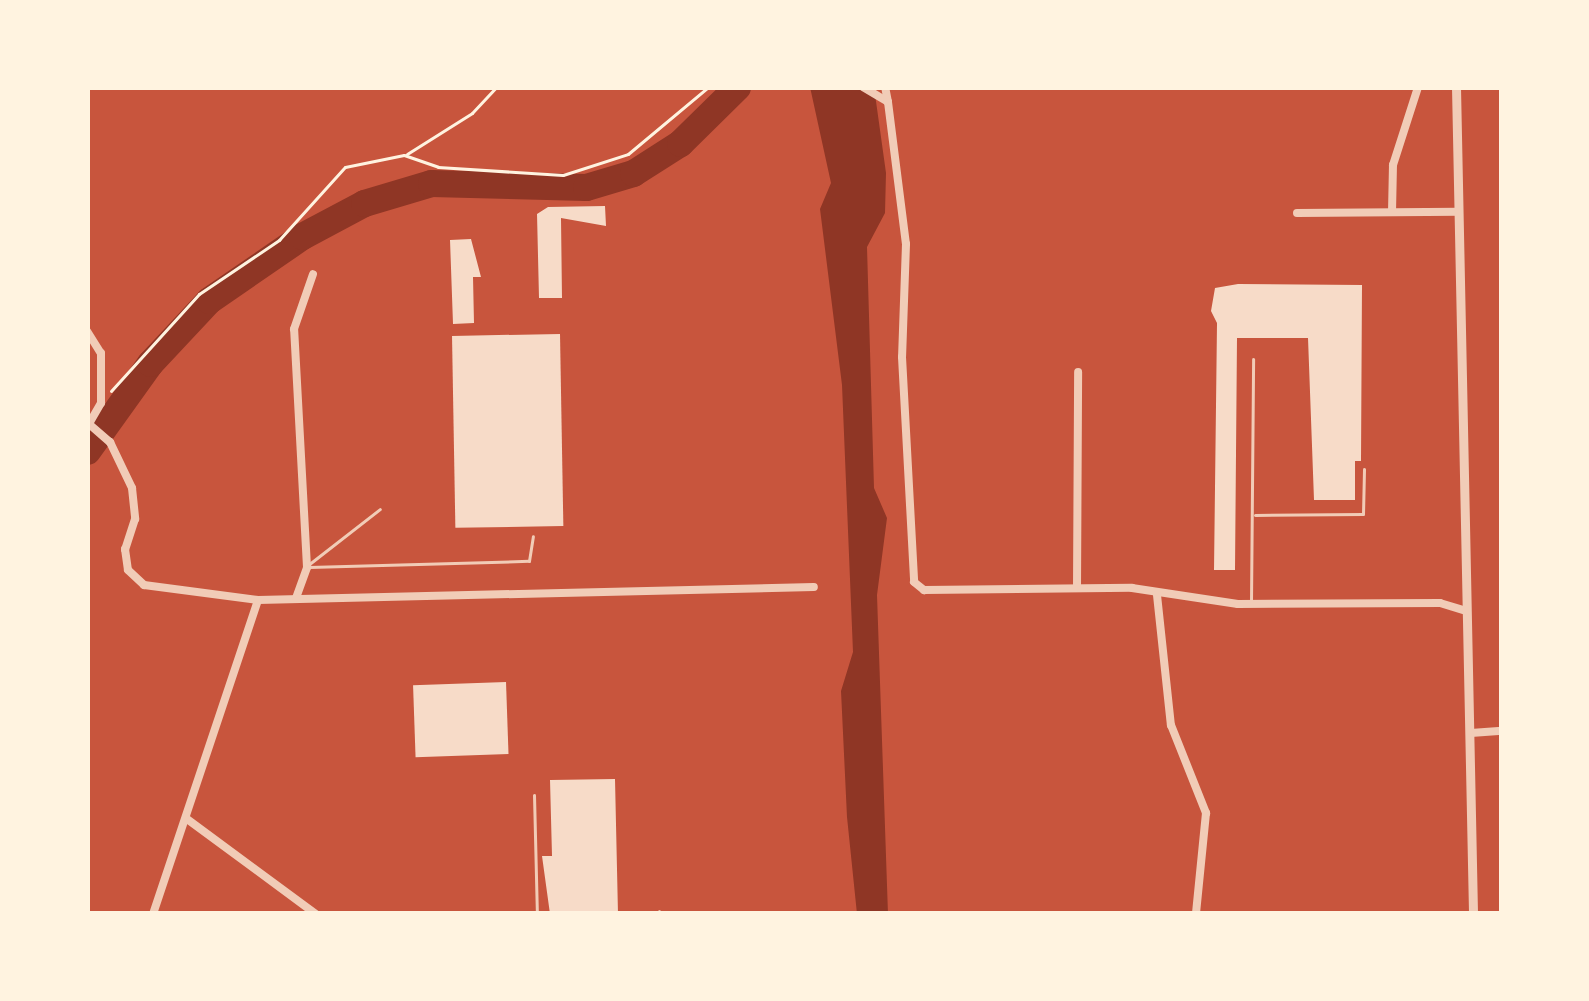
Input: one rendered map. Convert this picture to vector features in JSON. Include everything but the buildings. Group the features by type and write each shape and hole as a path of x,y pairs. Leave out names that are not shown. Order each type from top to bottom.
{"street":[{"path":"862,87 889,102"},
{"path":"885,87 906,244 902,358 914,582 924,590 1077,588 1251,604 1440,603 1468,611"},
{"path":"1392,212 1393,165 1418,87"},
{"path":"1456,87 1473,914"},
{"path":"1297,213 1459,212"},
{"path":"296,599 307,567 294,329 313,274"},
{"path":"87,331 101,352 101,403 90,426 110,442 133,488 128,570 143,585 258,600 814,587"},
{"path":"1077,588 1078,372"},
{"path":"1157,595 1171,725 1206,813 1196,914"},
{"path":"152,914 258,600"},
{"path":"1471,733 1502,731"},
{"path":"186,819 316,914"}],"lane":[{"path":"1251,604 1253,359"},
{"path":"1251,515 1364,514 1364,469"},
{"path":"307,567 380,509"},
{"path":"307,567 529,561 533,536"},
{"path":"534,796 537,914"}],"path":[{"path":"101,403 199,294 279,240 345,167 404,155 472,113 496,87"},
{"path":"404,155 438,167 563,175 628,154 708,87"}],"shaded area":[{"path":"810,87 874,87 886,173 885,213 867,247 874,488 887,518 877,595 888,914 857,914 847,817 841,691 853,652 842,385 820,209 831,183"}],"waterway":[{"path":"87,451 150,363 209,300 302,236 364,203 431,183 586,187 633,173 680,143 737,87"}]}
